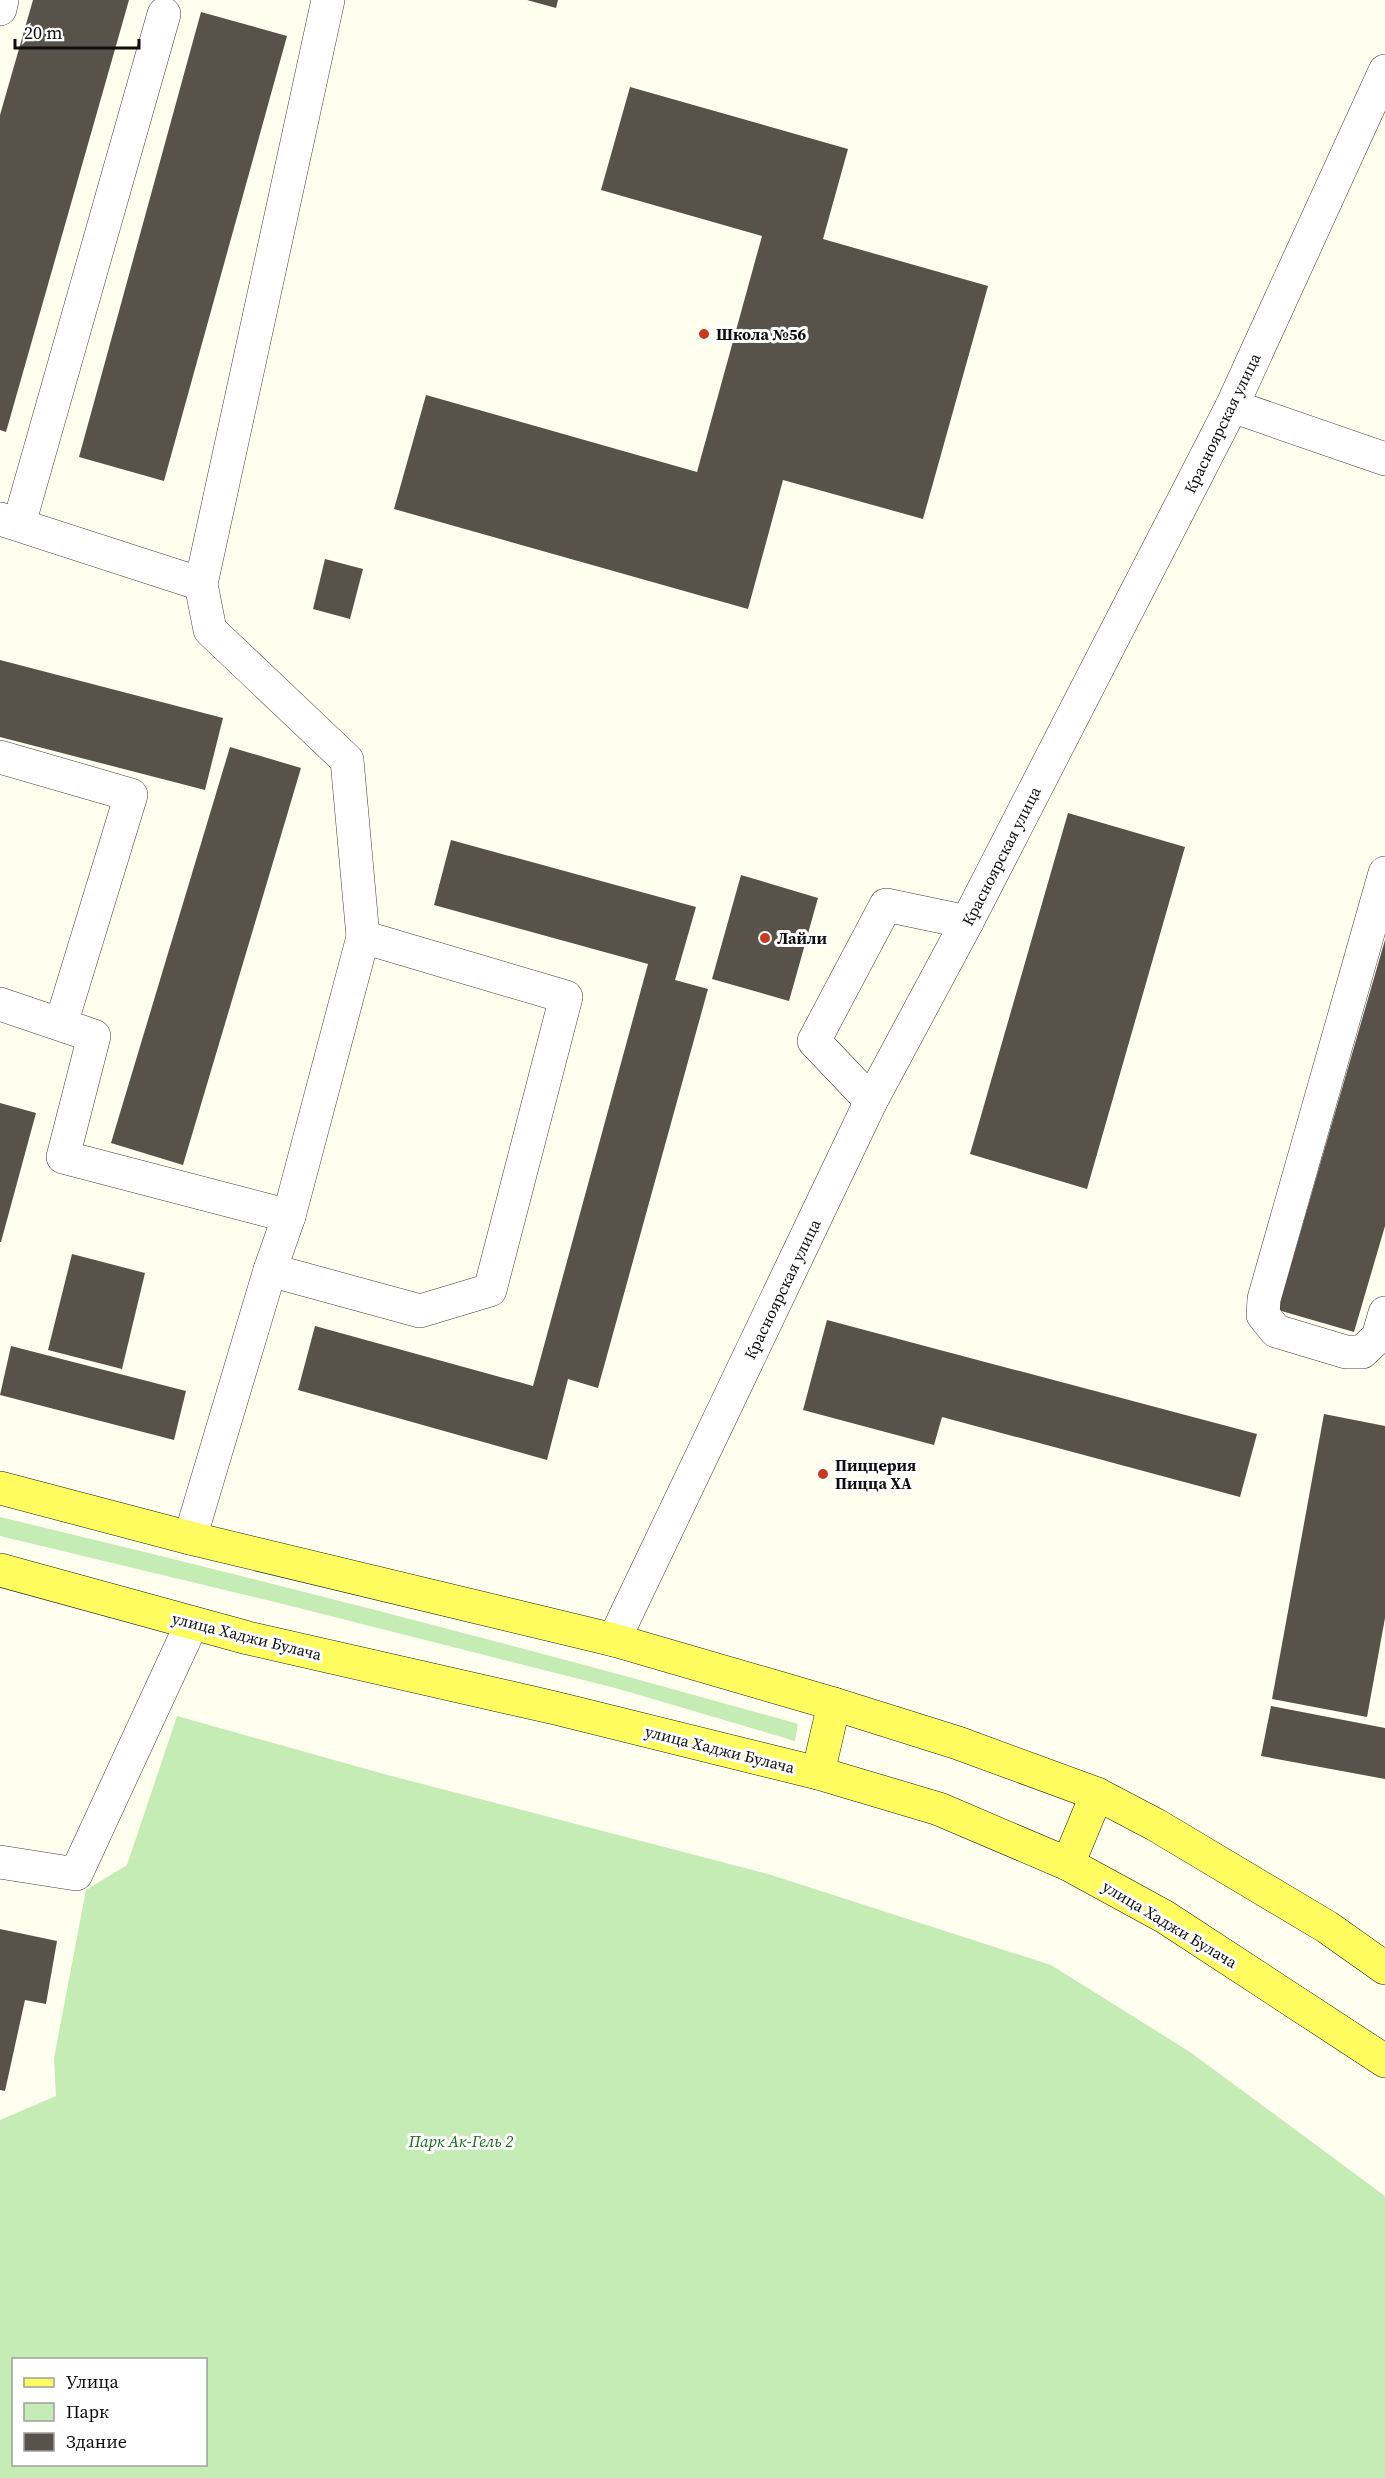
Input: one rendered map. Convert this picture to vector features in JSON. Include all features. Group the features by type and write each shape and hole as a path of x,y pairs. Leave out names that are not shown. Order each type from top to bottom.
{"main road":[{"path":"0,1488 190,1538 614,1640 958,1743 1097,1794 1156,1825 1327,1927 1385,1968"},
{"name":"улица Хаджи Булача","path":"0,1570 192,1623 818,1773 939,1809 1068,1864 1165,1917 1385,2061"},
{"path":"818,1773 834,1704"},
{"path":"1068,1864 1097,1794"}],"street":[{"path":"0,9 2,0"},
{"path":"190,1538 270,1270 289,1216 363,937 347,759 210,630 201,584 328,0"},
{"path":"164,14 9,522 201,584"},
{"name":"Красноярская улица","path":"614,1640 871,1101 967,922 1232,406 1385,70"},
{"path":"1232,406 1385,459"},
{"path":"0,757 131,795 62,1024"},
{"path":"1385,873 1267,1287 1263,1315 1276,1331 1346,1352 1362,1352 1378,1337 1385,1313"},
{"path":"871,1101 814,1041 886,905 967,922"},
{"path":"270,1270 420,1311 489,1290 566,997 363,937"},
{"path":"0,1004 94,1036 63,1157 289,1216"},
{"path":"0,1862 76,1874 192,1623"}],"green space":[{"path":"0,1517 400,1616 798,1724 795,1741 619,1689 279,1603 0,1536"},
{"name":"Парк Ак-Гель 2","path":"177,1716 384,1774 768,1874 1051,1965 1190,2052 1385,2196 1385,2478 0,2478 0,2120 56,2096 54,2058 86,1890 127,1865"}],"building":[{"path":"33,0 129,0 6,432 0,430 0,115"},
{"path":"527,0 558,0 556,8"},
{"path":"201,12 287,36 164,481 79,457"},
{"path":"630,87 848,149 823,239 988,286 923,519 783,480 748,609 394,509 426,395 697,472 762,236 601,190"},
{"path":"325,559 363,569 350,619 313,609"},
{"path":"0,660 223,718 205,790 0,737"},
{"path":"230,747 301,768 183,1165 111,1143"},
{"path":"1068,813 1185,847 1087,1189 970,1154"},
{"path":"451,840 696,907 675,980 708,989 598,1388 568,1379 547,1460 298,1390 315,1326 533,1386 648,964 434,905"},
{"name":"Лайли","path":"741,875 818,898 789,1001 712,979"},
{"path":"1385,940 1385,1226 1354,1332 1278,1310"},
{"path":"0,1103 36,1113 1,1242 0,1242"},
{"path":"72,1254 145,1273 122,1369 48,1350"},
{"path":"827,1320 1257,1434 1240,1497 942,1417 934,1445 803,1410"},
{"path":"11,1346 186,1391 174,1440 0,1395"},
{"path":"1324,1414 1385,1426 1385,1618 1367,1717 1272,1699"},
{"path":"1271,1706 1385,1728 1385,1779 1261,1756"},
{"path":"0,1929 57,1941 46,2004 25,2000 5,2091 0,2090"}],"place":[{"name":"Школа №56","path":"704,334"},
{"name":"Лайли","path":"765,938"},
{"name":"Пиццерия Пицца ХА","path":"823,1474"}]}
